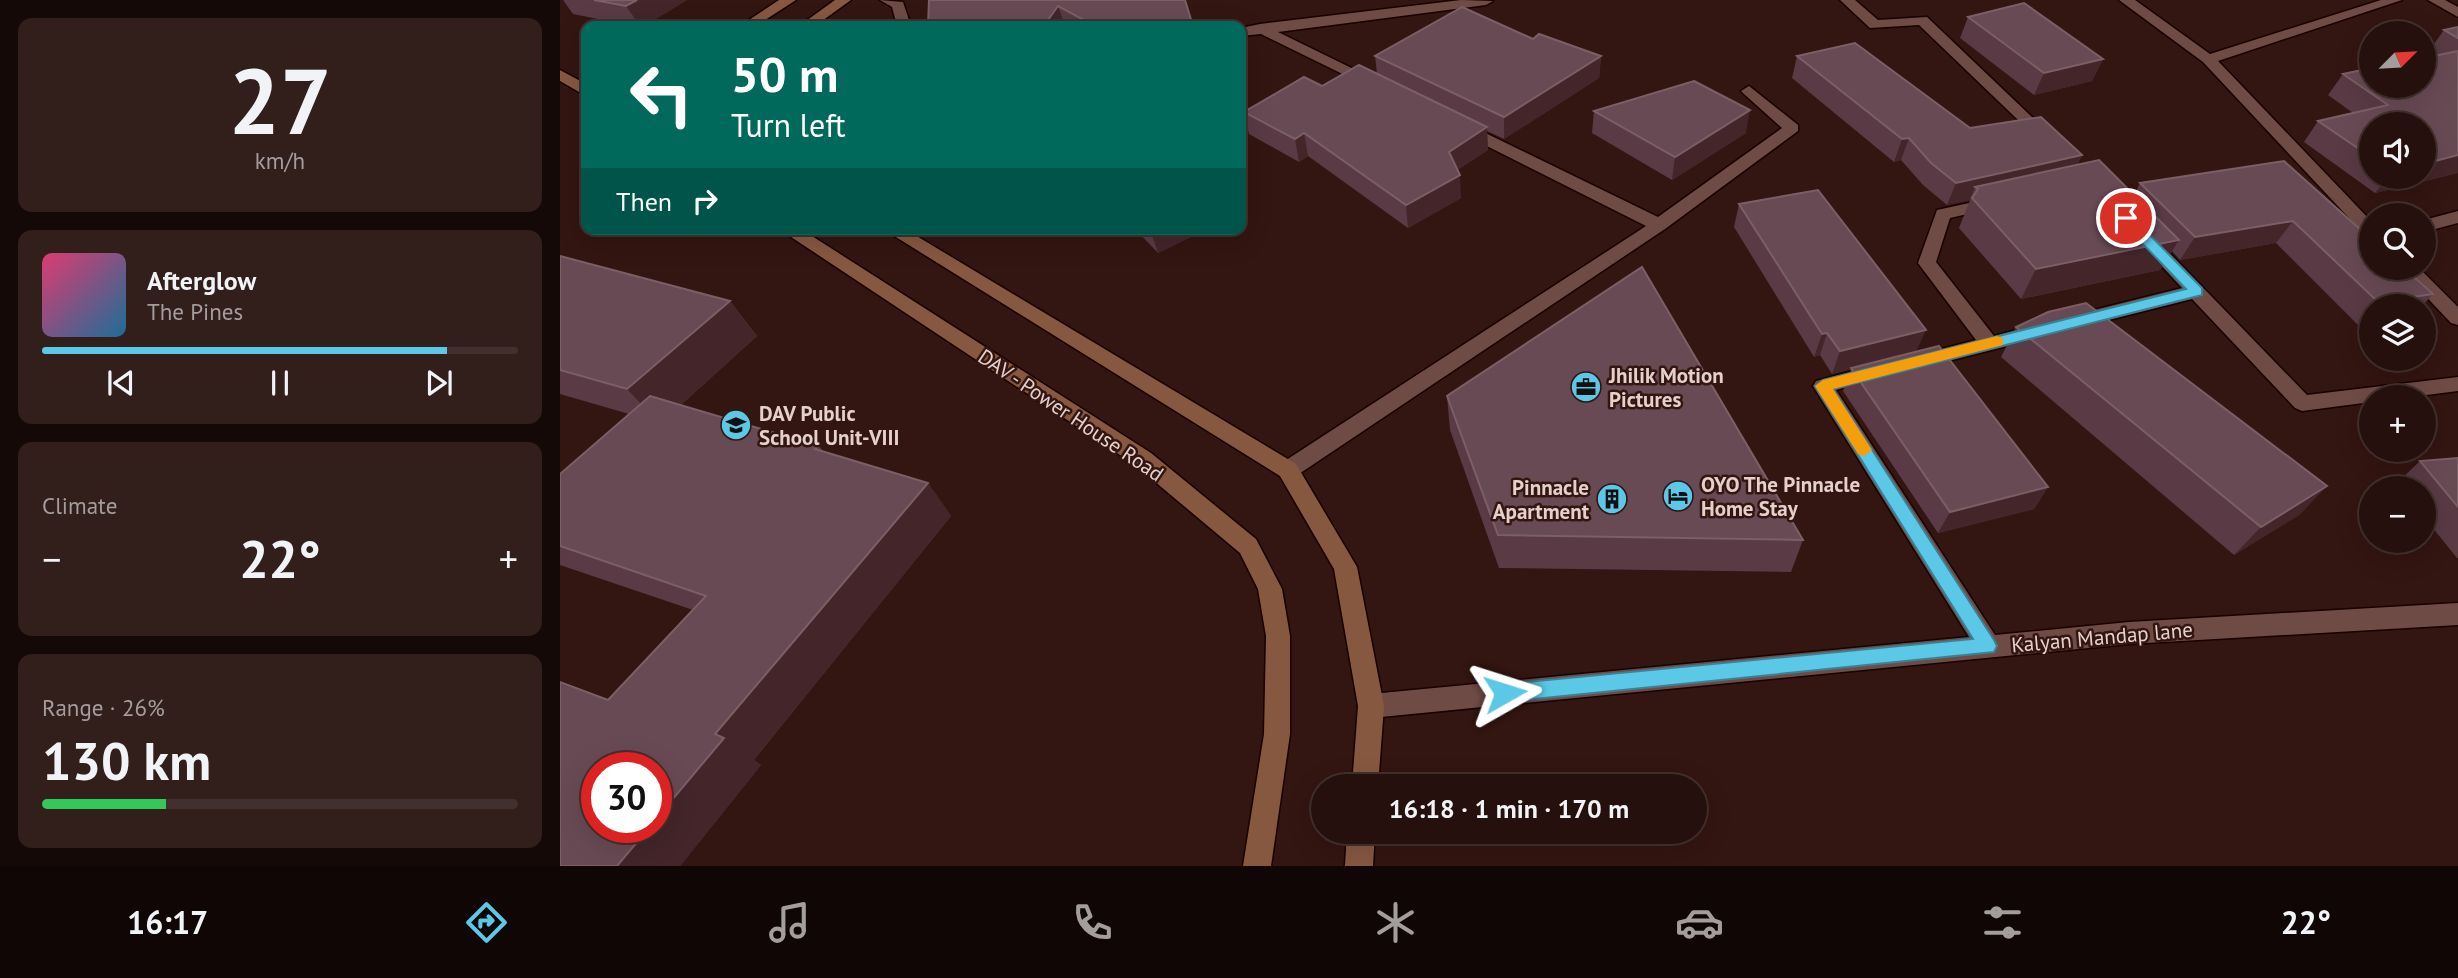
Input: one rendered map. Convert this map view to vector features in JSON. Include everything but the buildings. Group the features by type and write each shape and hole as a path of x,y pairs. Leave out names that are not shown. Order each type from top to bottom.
{"street":[{"path":"755,21 789,0"},
{"path":"887,0 898,5 903,21"},
{"path":"1847,0 1875,24 1922,20 2061,153"},
{"path":"2126,0 2208,59 2359,218"},
{"path":"2208,59 2395,0"},
{"path":"2435,0 2458,13"},
{"path":"1246,31 1486,1"},
{"path":"813,21 839,3"},
{"path":"834,21 839,3"},
{"path":"1260,28 1385,90"},
{"path":"560,74 581,88"},
{"path":"1288,470 1659,225 1792,128 1749,91"},
{"path":"1447,121 1659,225"},
{"path":"1989,343 1927,263 1943,214 2010,199"},
{"path":"2436,223 2458,217"},
{"path":"2139,231 2302,403 2458,384"},
{"name":"DAV - Power House Road","path":"797,235 1143,459 1248,546 1270,589 1278,636 1277,734 1256,866"},
{"path":"902,235 1288,470 1345,567 1371,706 1366,774"},
{"path":"2420,280 2458,318"},
{"path":"1988,646 1823,386 2197,291"},
{"name":"Kalyan Mandap lane","path":"1371,706 2129,633 2458,614"},
{"path":"1359,866 1360,844"}],"slow traffic":[{"path":"1864,450 1823,386 1997,341"}],"place":[{"name":"Jhilik Motion Pictures","path":"1586,387"},
{"name":"DAV Public School Unit-VIII","path":"736,425"},
{"name":"OYO The Pinnacle Home Stay","path":"1678,496"},
{"name":"Pinnacle Apartment","path":"1612,499"}],"route":[{"path":"1505,693 1988,646 1823,386 2197,291 2126,218"}]}
